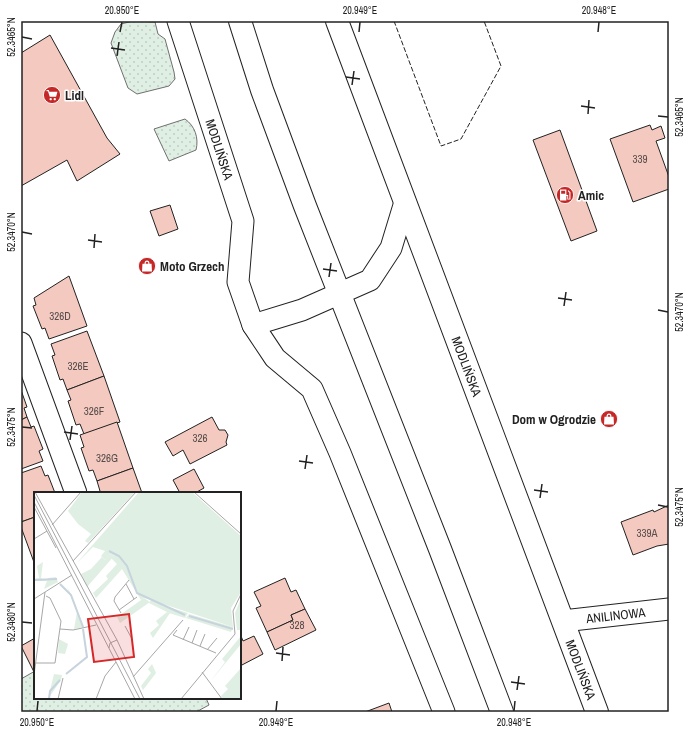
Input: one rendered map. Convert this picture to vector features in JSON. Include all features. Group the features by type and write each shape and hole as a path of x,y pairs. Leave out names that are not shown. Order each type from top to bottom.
{"main road":[{"path":"240,21 265,98 305,206 502,712"},
{"name":"MODLIŃSKA","path":"337,21 597,712"}],"street":[{"name":"MODLIŃSKA","path":"178,21 243,221 238,282 253,325 275,358 312,389 340,453 444,712"},
{"path":"253,325 302,310 370,280 391,248 405,202"},
{"path":"21,343 76,492"},
{"name":"ANILINOWA","path":"563,621 669,609"}],"green space":[{"path":"133,21 155,22 158,34 165,39 175,79 169,86 137,94 128,88 111,43 115,32 121,24"},
{"path":"185,119 194,129 197,141 196,150 169,161 154,129"},
{"path":"34,672 34,699 206,699 209,705 196,712 21,712 21,679"}],"building":[{"name":"Lidl","path":"50,35 107,138 120,154 77,181 67,160 21,186 21,53"},
{"path":"650,125 652,130 661,126 665,138 656,141 669,177 669,189 633,202 610,139"},
{"path":"560,130 597,231 571,241 533,140"},
{"path":"170,205 178,229 159,236 150,211"},
{"path":"69,276 87,326 49,339 45,328 42,329 33,306 36,305 34,298"},
{"path":"87,331 104,376 67,390 63,379 60,380 52,356 55,355 51,344"},
{"path":"104,376 120,422 84,434 80,424 76,425 68,401 71,400 67,390"},
{"path":"21,390 27,407 24,408 27,417 21,420"},
{"path":"27,417 31,427 34,426 43,449 39,451 43,461 21,469 21,420"},
{"path":"212,417 219,430 225,430 228,435 226,442 227,445 190,464 183,450 173,456 165,442"},
{"path":"117,422 133,468 97,481 93,470 89,471 81,448 84,447 80,435"},
{"path":"41,466 45,476 48,475 55,492 34,492 34,517 21,522 21,473"},
{"path":"133,468 142,492 98,492 100,491 97,481"},
{"path":"194,469 204,488 197,492 179,492 173,480"},
{"path":"669,505 669,544 657,546 633,555 621,522 653,510 654,512"},
{"path":"34,517 34,562 21,527 21,522"},
{"path":"285,578 291,592 296,590 305,609 291,615 293,620 267,632 256,608 261,606 254,592"},
{"path":"305,609 316,630 275,650 267,632 293,620 291,615"},
{"path":"241,636 243,641 254,636 263,654 241,665"},
{"path":"34,639 34,672 21,646"},
{"path":"389,703 392,712 365,712"}],"fence":[{"path":"394,21 441,146 461,139 501,66 484,21"}],"place":[{"name":"Lidl","path":"52,95"},
{"name":"Amic","path":"565,195"},
{"name":"Moto Grzech","path":"147,266"},
{"name":"Dom w Ogrodzie","path":"609,419"}]}
